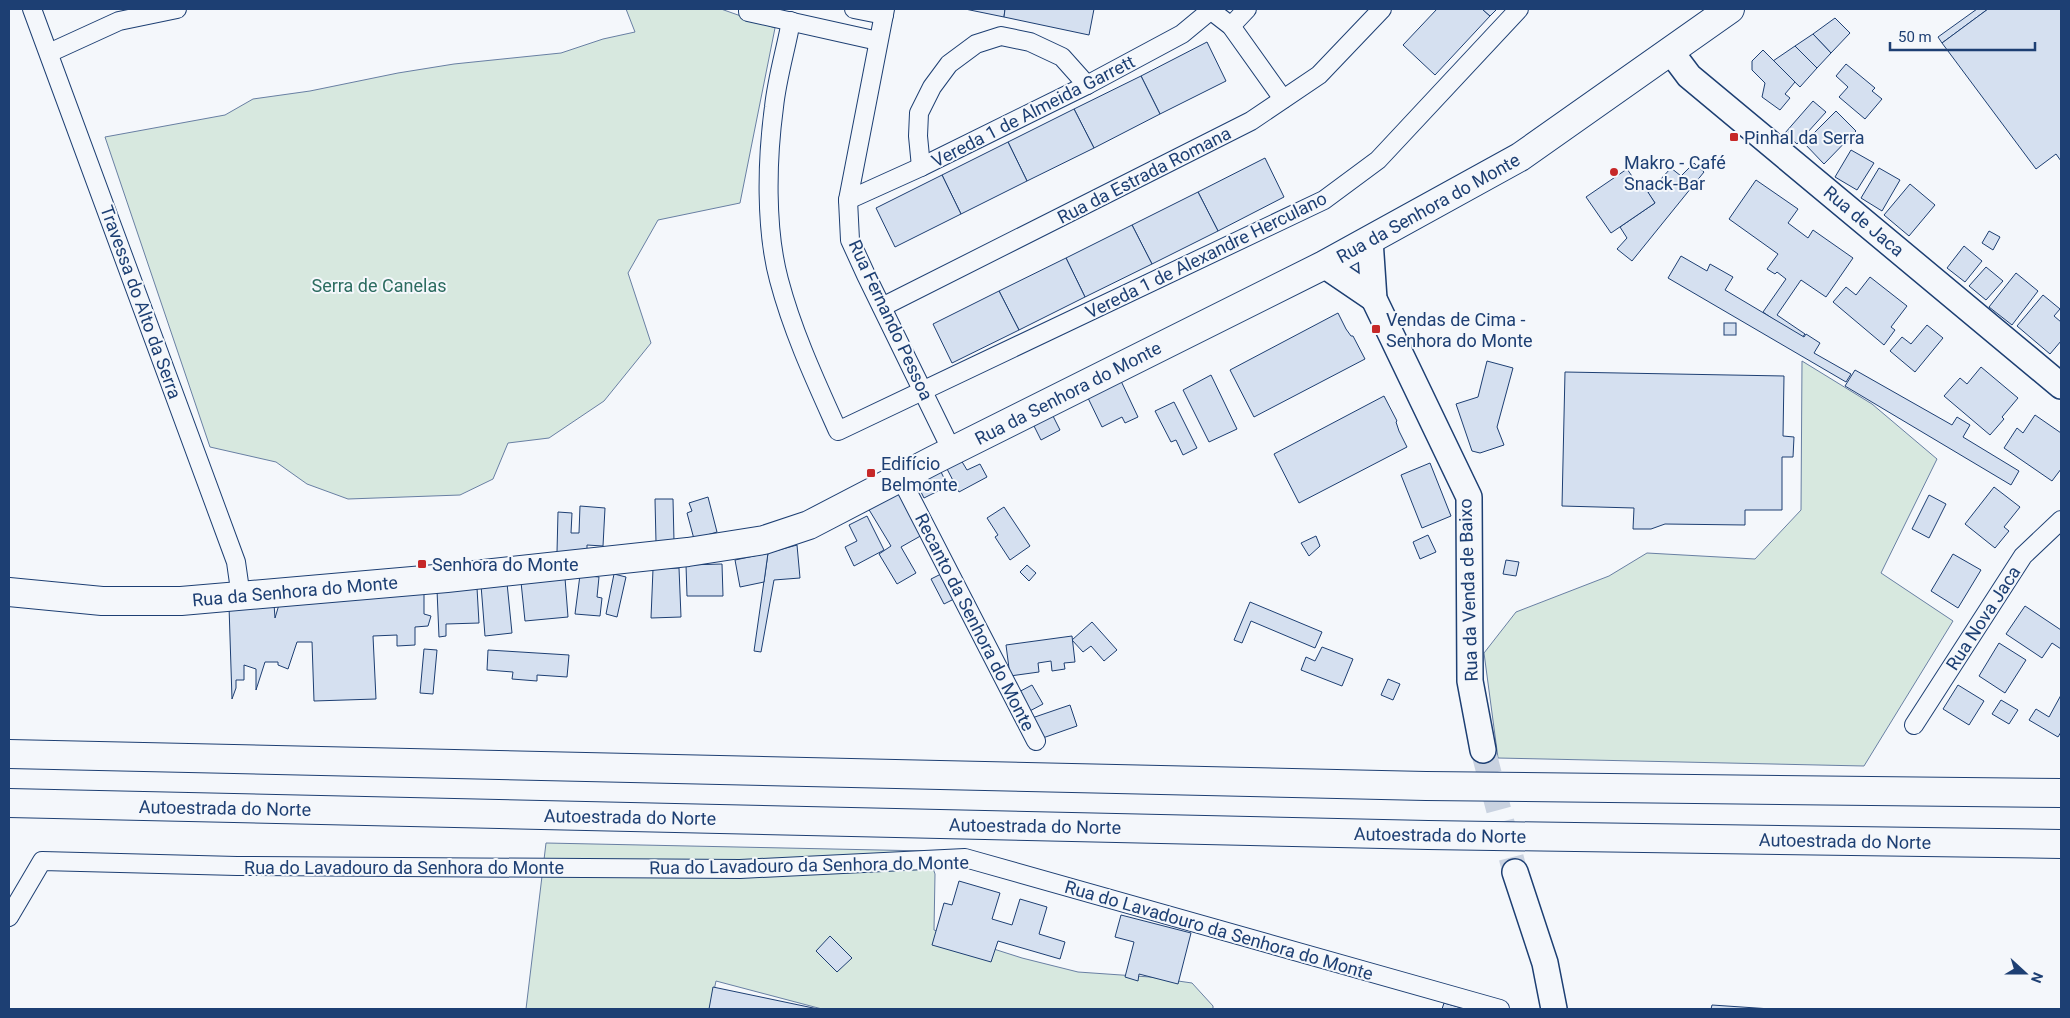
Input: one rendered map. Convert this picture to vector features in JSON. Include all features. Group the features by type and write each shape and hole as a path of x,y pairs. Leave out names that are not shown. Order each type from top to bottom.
{"main road":[{"name":"Rua da Senhora do Monte","path":"9,592 102,601 181,602 688,552 764,540 809,525 900,477 1324,265 1520,157 1730,9"},
{"path":"9,754 1416,785 2061,793"},
{"name":"Autoestrada do Norte","path":"9,803 1428,835 2061,844"}],"street":[{"name":"Travessa do Alto da Serra","path":"32,9 236,562 240,597"},
{"path":"49,53 119,22 177,9"},
{"path":"748,9 748,12 878,41"},
{"path":"854,9 884,12"},
{"path":"1210,9 1231,26 1283,100"},
{"name":"Vereda 1 de Almeida Garrett","path":"848,200 921,167 1087,85 1182,34 1210,9"},
{"path":"1231,26 1247,9"},
{"name":"Rua da Estrada Romana","path":"882,308 1251,121 1319,75 1382,9"},
{"name":"Vereda 1 de Alexandre Herculano","path":"791,21 774,106 768,187 774,251 779,279 803,354 838,431 924,392 1324,200 1378,160 1519,9"},
{"name":"Rua Fernando Pessoa","path":"884,12 848,200 850,240 952,451"},
{"path":"921,167 918,136 919,113 932,87 950,64 976,44 1001,36 1030,42 1062,57 1087,85"},
{"name":"Rua de Jaca","path":"1671,52 1689,76 2061,386"},
{"path":"1370,240 1374,299"},
{"path":"1324,265 1374,299"},
{"name":"Rua da Venda de Baixo","path":"1374,299 1469,497 1470,680 1483,750"},
{"name":"Recanto da Senhora do Monte","path":"900,477 1036,741"},
{"name":"Rua Nova Jaca","path":"1914,725 2023,556 2061,520"},
{"name":"Rua do Lavadouro da Senhora do Monte","path":"9,917 42,861 247,866 740,869 966,858 1500,1009"},
{"path":"1516,872 1545,963 1554,1009"}],"green space":[{"name":"Serra de Canelas","path":"626,9 721,9 775,28 740,203 658,220 628,273 651,343 604,401 549,438 508,443 493,479 460,495 348,499 307,484 276,462 210,447 105,137 225,115 253,99 310,91 454,64 561,53 603,39 635,32"},
{"path":"1802,361 1872,404 1937,459 1881,573 1953,621 1864,766 1498,758 1484,653 1516,612 1609,576 1647,553 1755,559 1801,510"},
{"path":"546,843 927,851 935,874 934,930 1022,958 1078,972 1150,977 1192,983 1213,1006 1213,1009 822,1009 716,981 710,1009 526,1009"}],"building":[{"path":"965,9 1005,9 1004,17"},
{"path":"1005,9 1094,9 1089,35 1004,17"},
{"path":"1437,9 1482,9 1490,16 1435,75 1403,45"},
{"path":"1482,9 1497,9 1490,16"},
{"path":"1977,9 1988,9 1942,43 1938,37"},
{"path":"1988,9 2061,9 2061,161 2056,154 2036,169 1942,43"},
{"path":"1835,18 1850,33 1831,53 1813,34"},
{"path":"1813,34 1831,53 1817,68 1795,46"},
{"path":"1207,42 1226,81 1160,114 1141,76"},
{"path":"1795,46 1817,68 1800,87 1773,61"},
{"path":"1763,50 1795,82 1785,94 1790,98 1780,110 1762,97 1765,83 1752,70 1752,61"},
{"path":"1846,64 1875,88 1872,91 1882,99 1865,119 1839,97 1848,87 1836,76"},
{"path":"1141,76 1160,114 1094,148 1074,109"},
{"path":"1813,101 1826,112 1797,144 1785,133"},
{"path":"1074,109 1094,148 1027,181 1008,142"},
{"path":"1836,111 1856,131 1824,164 1804,143"},
{"path":"1008,142 1027,181 961,214 942,175"},
{"path":"1851,150 1874,163 1857,190 1835,177"},
{"path":"1265,158 1284,197 1218,231 1198,192"},
{"path":"1694,163 1704,172 1632,261 1617,249 1627,238 1620,227 1655,203 1648,193 1671,168 1681,176"},
{"path":"1879,168 1900,180 1882,211 1861,198"},
{"path":"1627,169 1641,189 1644,186 1655,203 1611,233 1586,197"},
{"path":"942,175 961,214 895,247 876,208"},
{"path":"1756,180 1798,209 1788,223 1808,238 1813,230 1853,258 1826,297 1801,280 1777,315 1805,334 1801,339 1763,312 1786,279 1777,272 1775,274 1767,269 1778,254 1729,219"},
{"path":"1910,184 1935,205 1909,236 1884,215"},
{"path":"1198,192 1218,231 1152,264 1132,225"},
{"path":"1132,225 1152,264 1085,297 1066,258"},
{"path":"1989,231 2000,237 1993,250 1982,243"},
{"path":"1964,246 1982,261 1965,282 1947,268"},
{"path":"1681,256 1707,271 1710,264 1733,277 1725,290 1804,337 1806,334 1820,343 1814,353 1851,374 1846,382 1668,278"},
{"path":"1066,258 1085,297 1019,330 999,291"},
{"path":"1986,267 2003,281 1986,300 1969,286"},
{"path":"2016,273 2038,291 2012,325 1989,307"},
{"path":"1870,277 1907,306 1891,327 1895,330 1884,345 1833,302 1846,287 1856,295"},
{"path":"999,291 1019,330 952,363 933,324"},
{"path":"2043,295 2060,309 2054,316 2061,322 2061,341 2050,354 2017,326"},
{"path":"1338,313 1365,359 1254,417 1230,370"},
{"path":"1724,323 1736,323 1736,335 1724,335"},
{"path":"1927,325 1943,338 1915,372 1890,351 1902,337 1911,344"},
{"path":"1487,361 1513,368 1497,427 1504,445 1480,453 1472,451 1456,404 1478,397"},
{"path":"1981,367 2018,398 2002,417 2004,419 1990,435 1944,396 1960,378 1967,384"},
{"path":"1855,370 1952,425 1957,417 1970,425 1963,437 2019,471 2011,485 1845,386"},
{"path":"1565,372 1784,376 1783,436 1794,437 1793,457 1782,457 1782,510 1745,510 1745,525 1665,524 1651,529 1633,529 1634,508 1562,506"},
{"path":"1211,375 1237,429 1209,442 1183,390"},
{"path":"1121,381 1138,417 1125,423 1122,417 1102,427 1088,398"},
{"path":"1384,396 1397,421 1399,431 1407,447 1299,503 1274,454"},
{"path":"1174,402 1197,448 1183,455 1176,440 1171,442 1155,411"},
{"path":"1052,414 1060,430 1041,440 1033,424"},
{"path":"2035,415 2061,433 2061,469 2052,481 2004,448 2017,428 2023,433"},
{"path":"961,460 967,470 980,464 987,477 959,492 946,467"},
{"path":"1430,463 1451,516 1422,528 1401,475"},
{"path":"941,472 948,486 924,498 917,484"},
{"path":"1994,487 2020,507 2004,527 2009,531 1995,548 1965,524"},
{"path":"898,490 924,534 901,547 916,573 897,584 879,554 891,546 868,508"},
{"path":"1929,495 1946,504 1929,538 1912,529"},
{"path":"708,497 717,532 694,539 687,513 692,511 689,503"},
{"path":"655,499 673,499 674,541 656,542"},
{"path":"580,506 605,508 603,546 587,545 587,554 557,552 558,512 572,513 571,533 579,533"},
{"path":"1004,507 1030,546 1010,560 995,537 998,535 987,518"},
{"path":"867,516 884,550 854,566 845,547 857,541 849,525"},
{"path":"1428,535 1436,552 1420,559 1413,542"},
{"path":"1316,536 1320,546 1309,556 1301,543"},
{"path":"797,545 800,578 774,580 761,652 754,651 768,553"},
{"path":"768,553 764,582 740,587 735,560"},
{"path":"1953,554 1981,570 1958,608 1931,591"},
{"path":"1506,560 1519,562 1516,576 1503,574"},
{"path":"722,564 723,596 687,596 686,565"},
{"path":"1027,565 1036,573 1029,581 1020,572"},
{"path":"679,568 681,617 651,618 653,569"},
{"path":"945,572 958,597 944,604 931,579"},
{"path":"614,574 626,577 617,617 606,614"},
{"path":"580,575 599,577 597,597 602,598 600,616 575,614"},
{"path":"565,578 568,617 525,621 521,582"},
{"path":"507,583 512,633 485,636 481,585"},
{"path":"477,588 479,623 446,624 446,636 439,637 437,590"},
{"path":"424,593 424,614 431,616 428,626 415,627 415,645 397,646 397,635 373,636 376,699 314,701 312,642 297,642 288,669 278,665 278,662 265,662 256,690 256,669 244,665 244,680 236,680 236,688 232,699 229,606 274,604 275,618 281,598"},
{"path":"1250,602 1322,632 1315,648 1251,621 1242,643 1234,640"},
{"path":"2025,606 2061,630 2061,649 2052,643 2042,658 2006,634"},
{"path":"1092,622 1117,650 1104,661 1091,646 1083,652 1072,640"},
{"path":"1072,636 1075,662 1064,663 1065,669 1052,671 1051,661 1038,663 1039,672 1010,676 1006,645"},
{"path":"1999,643 2026,660 2005,693 1979,676"},
{"path":"1322,647 1353,659 1342,686 1301,670 1306,657 1315,661"},
{"path":"424,649 437,650 433,694 420,693"},
{"path":"488,650 569,655 567,677 537,675 537,681 512,679 513,672 487,670"},
{"path":"1388,679 1400,684 1393,700 1381,695"},
{"path":"1032,685 1043,704 1026,713 1015,694"},
{"path":"1958,685 1984,701 1969,725 1943,709"},
{"path":"2061,695 2061,732 2058,737 2029,720 2036,709 2049,717"},
{"path":"2001,700 2018,710 2009,724 1992,714"},
{"path":"1070,705 1077,726 1037,740 1029,719"},
{"path":"959,881 1000,893 992,919 1012,925 1020,899 1047,907 1039,934 1065,942 1060,959 998,941 991,962 932,945 944,903 952,905"},
{"path":"1121,915 1191,933 1178,984 1139,974 1138,981 1125,977 1134,942 1115,937"},
{"path":"830,936 852,958 837,972 816,951"},
{"path":"713,987 818,1009 709,1009"},
{"path":"1444,1003 1462,1008 1462,1009 1442,1009"},
{"path":"1712,1005 1771,1009 1711,1009"}],"tunnel":[{"path":"1483,750 1515,872"}],"place":[{"name":"Pinhal da Serra","path":"1734,137"},
{"name":"Makro - Café Snack-Bar","path":"1614,172"},
{"name":"Vendas de Cima - Senhora do Monte","path":"1376,329"},
{"name":"Edifício Belmonte","path":"871,473"},
{"name":"Senhora do Monte","path":"422,564"}]}
